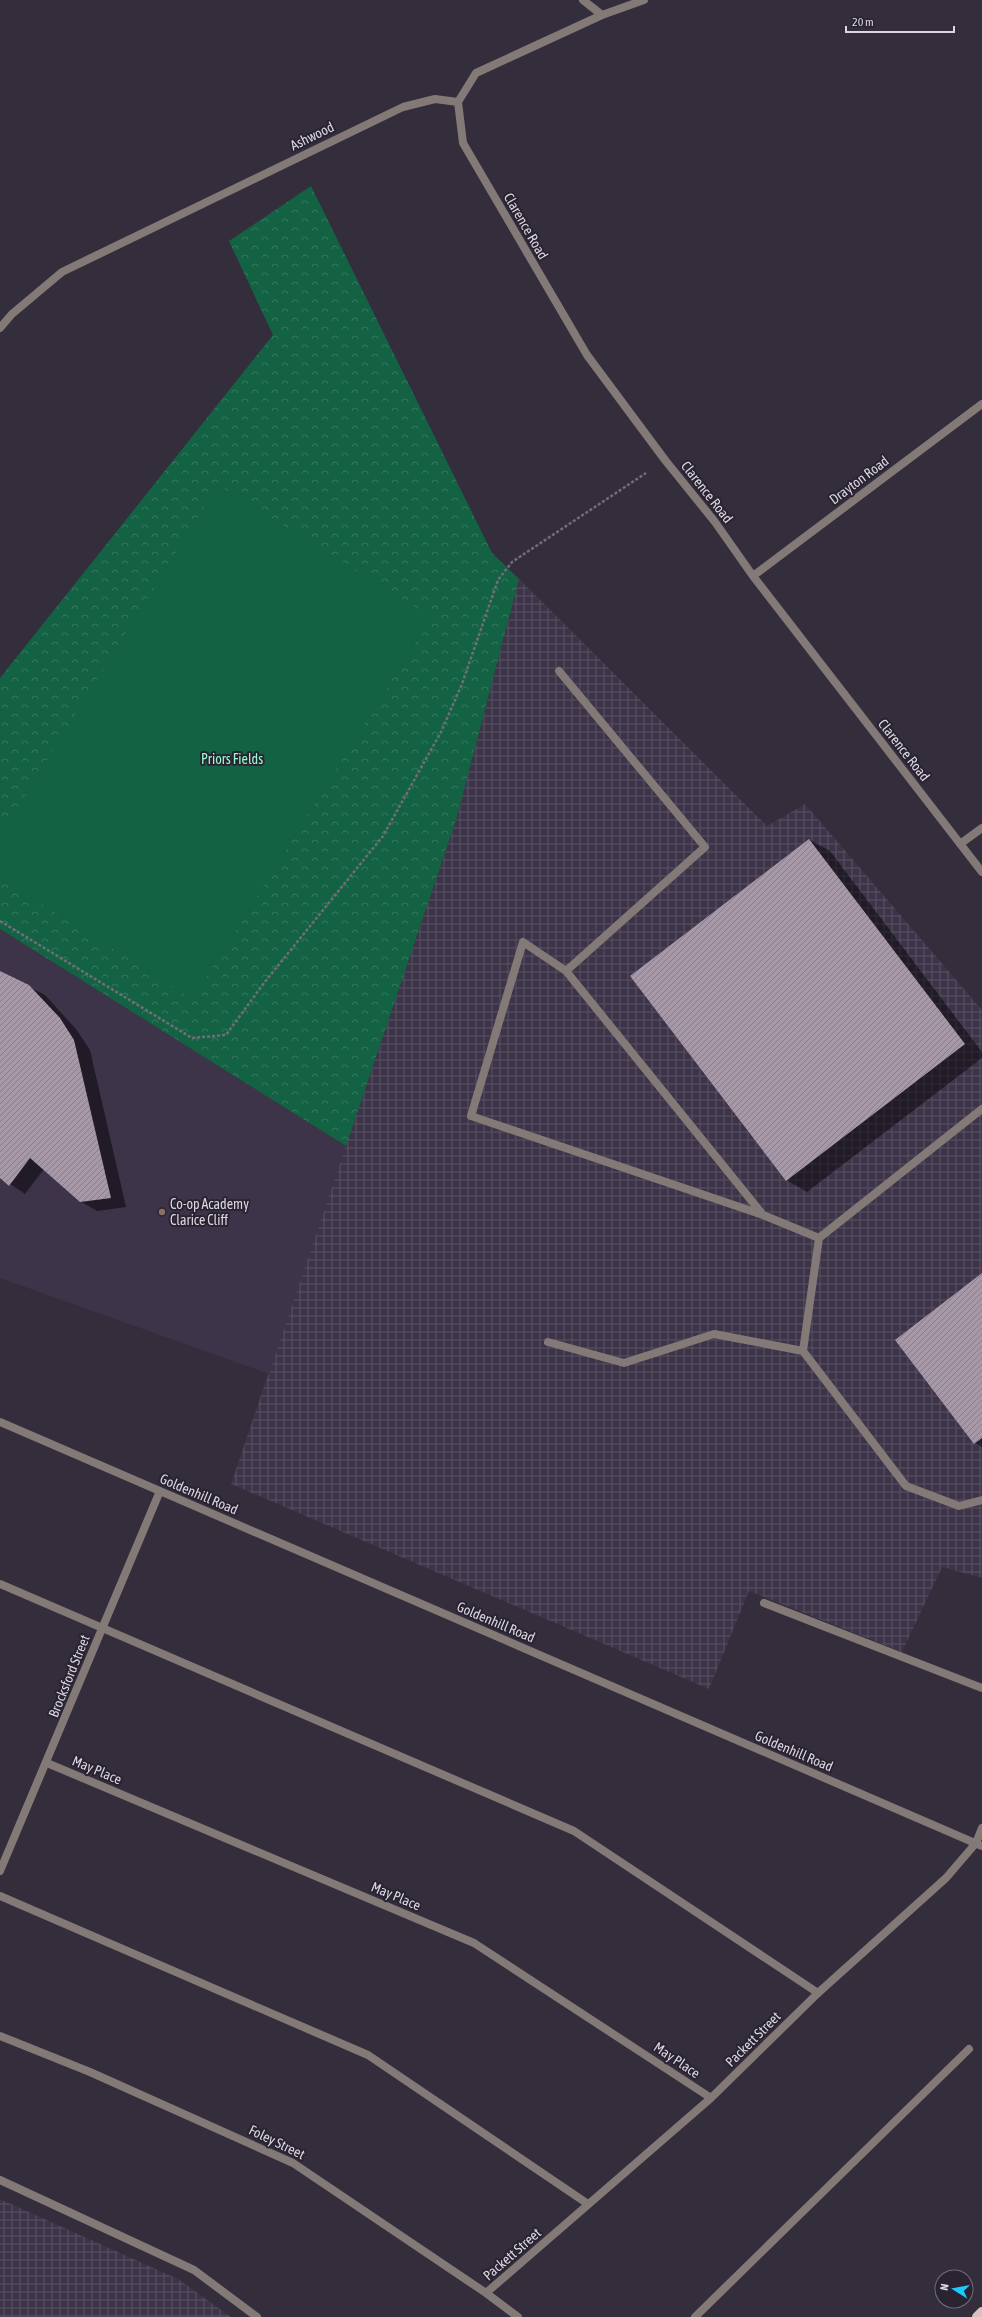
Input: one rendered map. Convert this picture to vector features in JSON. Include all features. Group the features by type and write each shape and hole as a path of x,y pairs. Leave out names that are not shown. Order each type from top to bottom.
{"main road":[{"path":"977,2317 982,2312"}],"street":[{"path":"583,0 602,15"},
{"path":"458,102 476,73 602,15 644,0"},
{"name":"Ashwood","path":"0,328 12,314 69,269 403,107 435,99 458,102"},
{"name":"Clarence Road","path":"458,102 463,143 587,355 665,460 714,522 753,576 982,872"},
{"name":"Drayton Road","path":"753,576 982,404"},
{"path":"559,671 705,847 566,971"},
{"path":"960,844 982,828"},
{"path":"763,1215 566,971 523,942 471,1116 763,1215 818,1238"},
{"path":"803,1351 818,1238 982,1109"},
{"path":"548,1342 624,1363 714,1334 803,1351 906,1486 959,1506 982,1500"},
{"name":"Goldenhill Road","path":"0,1422 979,1845"},
{"name":"Brocksford Street","path":"0,1871 47,1763 160,1491"},
{"path":"0,1584 574,1831 818,1993"},
{"path":"764,1603 982,1688"},
{"name":"May Place","path":"47,1763 474,1943 711,2098"},
{"name":"Packett Street","path":"486,2293 711,2098 818,1993 946,1878 979,1845 982,1828"},
{"path":"0,1896 368,2055 588,2204"},
{"name":"Foley Street","path":"0,2036 90,2072 293,2162 486,2293 518,2317"},
{"path":"695,2317 969,2049"},
{"path":"0,2180 194,2270 257,2317"}],"path":[{"path":"0,921 192,1038 226,1035 264,983 383,836 441,732 462,684 498,580 512,562 665,460"}],"shaded area":[{"path":"519,579 767,826 805,804 982,1010 982,1578 942,1567 902,1652 749,1591 709,1689 231,1484 457,817"},
{"name":"Co-op Academy Clarice Cliff","path":"0,929 346,1146 269,1374 0,1278"},
{"path":"0,2199 178,2279 231,2317 0,2317"}],"green space":[{"name":"Priors Fields","path":"311,186 492,553 519,579 457,817 346,1146 0,929 0,678 273,335 229,241"},
{"path":"218,485 431,617 193,999 0,878 0,836"}],"building":[{"path":"809,839 965,1044 786,1181 630,976"},
{"path":"0,971 29,985 60,1018 74,1040 111,1198 80,1202 30,1158 9,1186 0,1178"},
{"path":"982,1273 982,1438 974,1444 895,1340"}],"place":[{"name":"Co-op Academy Clarice Cliff","path":"162,1212"}]}
